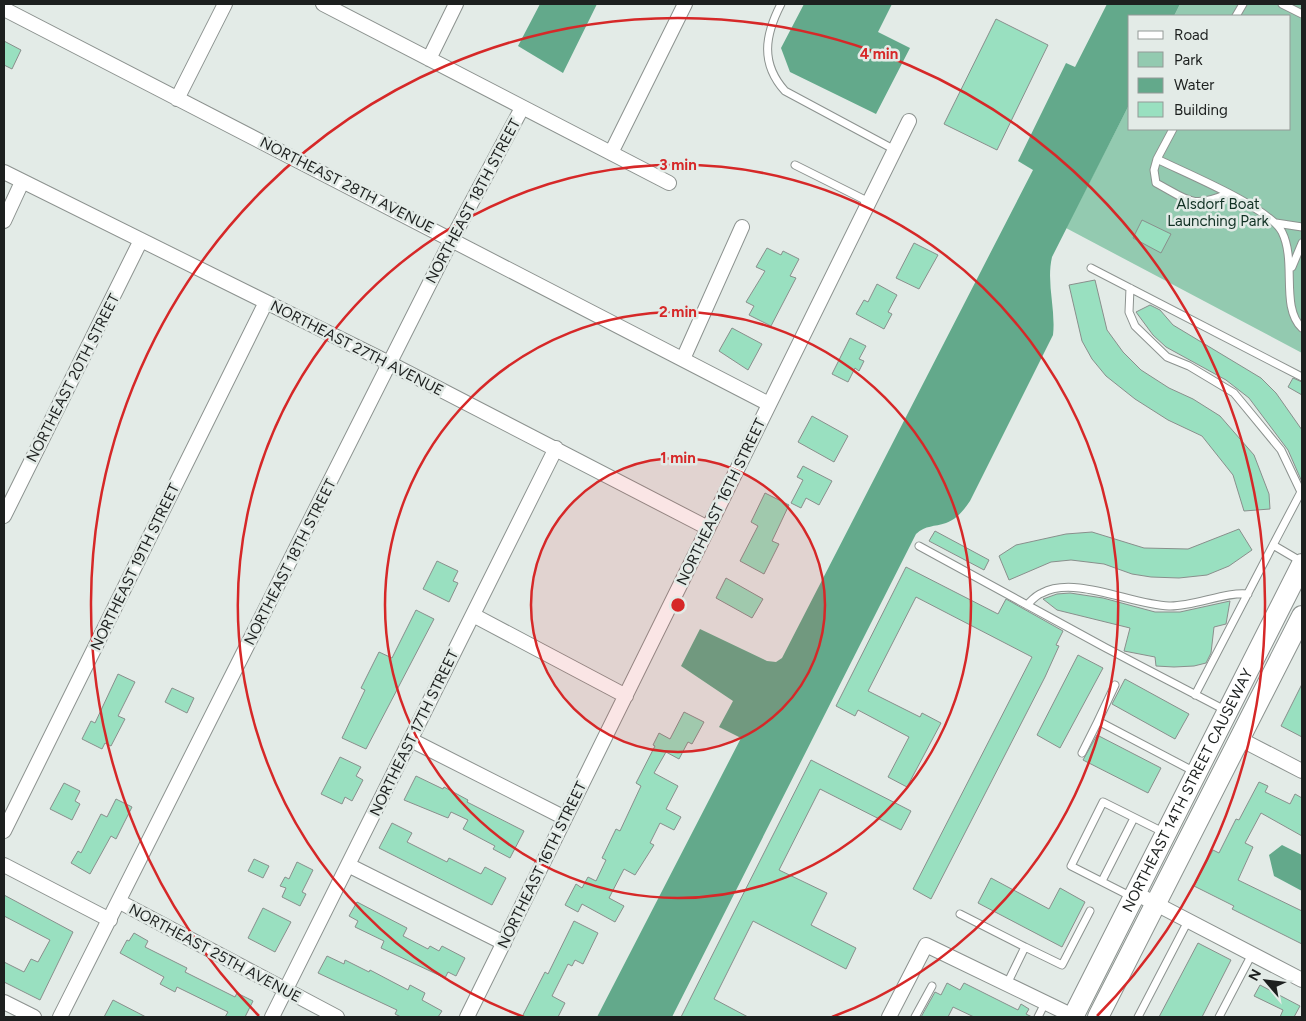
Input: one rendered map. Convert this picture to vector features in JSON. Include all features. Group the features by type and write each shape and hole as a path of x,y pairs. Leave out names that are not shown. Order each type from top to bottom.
{"main road":[{"name":"NORTHEAST 14TH STREET CAUSEWAY","path":"1073,1017 1198,773 1302,563"},
{"name":"NORTHEAST 14TH STREET CAUSEWAY","path":"1102,1016 1156,904 1302,616"},
{"path":"1207,753 1223,742 1233,738 1240,739"}],"street":[{"path":"177,99 225,4"},
{"path":"323,4 669,183"},
{"path":"429,59 456,4"},
{"path":"611,153 685,4"},
{"name":"NORTHEAST 28TH AVENUE","path":"4,9 770,404"},
{"name":"NORTHEAST 18TH STREET","path":"60,1017 120,902 452,239 522,108"},
{"name":"NORTHEAST 16TH STREET","path":"467,1017 909,121"},
{"name":"NORTHEAST 27TH AVENUE","path":"4,172 390,363 708,528"},
{"path":"4,221 22,182"},
{"path":"683,359 742,226"},
{"name":"NORTHEAST 20TH STREET","path":"4,516 141,240"},
{"name":"NORTHEAST 19TH STREET","path":"4,831 266,302"},
{"name":"NORTHEAST 17TH STREET","path":"272,1017 556,448"},
{"path":"473,614 626,696"},
{"path":"1240,739 1302,771"},
{"path":"410,740 565,818"},
{"name":"NORTHEAST 25TH AVENUE","path":"4,865 110,920"},
{"path":"348,865 504,943"},
{"path":"1134,895 1188,920 1302,980"},
{"name":"NORTHEAST 25TH AVENUE","path":"120,902 338,1017"},
{"path":"889,1017 926,945 1073,1017"},
{"path":"4,1002 34,1017"}],"lane":[{"path":"781,4 768,34 766,48 769,66 777,83 785,91 895,150"},
{"path":"1237,15 1243,4"},
{"path":"1282,4 1302,14"},
{"path":"1172,130 1154,170 1156,183 1191,202 1206,202 1227,194"},
{"path":"1158,159 1227,194 1276,223 1302,226"},
{"path":"795,165 869,202"},
{"path":"1276,223 1289,250 1291,308 1302,328"},
{"path":"1291,270 1302,243"},
{"path":"1092,268 1302,377"},
{"path":"1130,288 1129,312 1135,326 1167,357 1189,366 1234,394 1281,450 1301,491 1195,695"},
{"path":"1273,545 1302,563"},
{"path":"919,546 1228,711"},
{"path":"1027,605 1042,592 1067,587 1096,590 1140,603 1170,606 1248,594"},
{"path":"1082,753 1115,685"},
{"path":"1098,721 1198,773"},
{"path":"1134,895 1071,866 1103,802 1166,833"},
{"path":"1102,881 1134,818"},
{"path":"960,914 1062,965 1090,911"},
{"path":"1138,1017 1188,920"},
{"path":"1007,984 1025,947"},
{"path":"1219,1017 1252,954"},
{"path":"915,1017 932,986"},
{"path":"1038,1017 1045,1003"}],"green space":[{"name":"Alsdorf Boat Launching Park","path":"1180,4 1302,4 1302,353 1066,228 1128,107 1128,130 1291,130 1291,15 1174,15"}],"water":[{"path":"540,4 597,4 563,73 518,46"},
{"path":"804,4 892,4 878,32 910,48 876,114 790,72 781,48"},
{"path":"1107,4 1180,4 1174,15 1128,15 1128,107 1052,257 1050,286 1054,325 1053,335 970,501 954,519 927,528 916,534 672,1017 597,1017 741,738 719,727 733,701 681,666 700,629 767,661 776,662 782,658 1033,170 1018,161 1066,63 1075,67"},
{"path":"1282,845 1302,855 1302,891 1274,876 1269,855"}],"building":[{"path":"996,19 1048,45 997,150 944,124"},
{"path":"4,41 21,50 12,69 4,65"},
{"path":"1142,220 1171,234 1161,253 1133,238"},
{"path":"914,243 938,255 919,289 896,278"},
{"path":"767,248 781,255 783,251 799,259 790,276 796,278 771,326 749,315 754,306 746,302 765,271 756,267"},
{"path":"1095,280 1107,330 1123,352 1141,370 1220,416 1254,455 1269,494 1270,509 1244,511 1233,475 1202,436 1168,420 1135,399 1106,376 1092,359 1082,341 1069,285"},
{"path":"877,284 897,295 888,312 892,314 884,329 856,314 864,300 868,302"},
{"path":"1150,305 1160,310 1173,325 1261,378 1276,393 1302,430 1302,482 1288,450 1249,398 1226,380 1166,347 1153,335 1136,312"},
{"path":"732,328 762,344 748,370 719,351"},
{"path":"850,338 866,346 859,359 864,361 859,371 855,368 848,382 832,374"},
{"path":"1293,378 1302,382 1302,395 1288,387"},
{"path":"812,416 848,436 834,462 798,442"},
{"path":"803,466 832,481 819,505 806,498 801,508 791,503 803,480 797,477"},
{"path":"765,493 789,505 772,541 779,544 764,574 740,561 758,526 751,522"},
{"path":"1239,529 1252,550 1229,566 1207,575 1179,578 1151,577 1132,574 1104,564 1071,560 1051,562 1009,580 999,556 1016,545 1066,534 1092,532 1144,548 1188,549"},
{"path":"935,531 989,560 984,570 929,541"},
{"path":"437,561 458,571 453,581 458,583 449,602 423,589"},
{"path":"906,567 998,614 1006,599 1063,631 1056,645 1059,646 1045,677 931,899 913,889 1032,657 916,597 868,691 920,717 922,713 941,723 907,787 888,777 909,737 858,710 855,716 836,706"},
{"path":"726,578 763,599 752,618 716,598"},
{"path":"1070,593 1103,598 1155,612 1180,612 1230,601 1226,624 1214,627 1211,653 1206,663 1174,667 1156,666 1155,657 1124,651 1130,628 1057,610 1043,599 1057,594"},
{"path":"416,610 434,619 366,749 342,738 365,690 361,688 379,652 392,658"},
{"path":"1078,655 1103,668 1060,748 1037,735"},
{"path":"118,674 135,682 118,716 125,719 111,746 105,743 102,749 82,739 91,721 95,723"},
{"path":"1125,679 1189,714 1175,739 1112,704"},
{"path":"1302,684 1302,737 1281,726"},
{"path":"172,688 194,698 187,713 165,702"},
{"path":"684,712 704,722 692,744 688,742 679,759 666,752 654,773 678,786 666,809 681,817 674,830 660,823 650,843 654,845 635,875 624,869 609,898 624,906 615,922 582,904 578,912 565,905 576,884 582,888 588,877 596,881 606,860 602,858 616,829 620,831 641,786 636,783 655,746 653,745 659,733 670,739"},
{"path":"1097,735 1161,768 1148,793 1083,760"},
{"path":"340,757 361,767 356,776 363,780 352,801 345,797 342,804 321,794"},
{"path":"811,760 911,811 901,830 820,789 779,870 827,893 811,925 856,948 846,969 753,921 714,999 748,1017 681,1017"},
{"path":"416,776 443,789 444,787 468,800 467,802 524,831 510,858 493,849 495,846 463,829 468,820 451,812 448,818 404,800"},
{"path":"1259,782 1268,786 1265,792 1290,804 1295,794 1302,798 1302,836 1261,813 1245,843 1253,847 1238,880 1302,911 1302,944 1232,909 1234,906 1194,886 1213,850 1219,853 1236,819 1239,820"},
{"path":"64,783 80,791 75,801 80,804 72,820 50,809"},
{"path":"116,799 132,807 116,839 111,836 90,874 71,863 78,851 81,853 101,814 107,817"},
{"path":"392,823 412,833 407,842 447,862 449,858 481,874 485,867 506,878 492,905 379,848"},
{"path":"254,859 269,866 263,878 248,871"},
{"path":"297,862 313,870 302,892 306,894 300,906 282,897 286,888 280,886 285,877 289,879"},
{"path":"991,878 1049,909 1060,888 1085,902 1062,947 978,903"},
{"path":"4,895 73,932 40,1000 4,982 4,962 24,972 31,959 38,962 50,940 4,916"},
{"path":"357,902 407,928 403,936 428,949 430,946 439,951 442,946 465,958 456,976 448,972 445,978 381,948 384,941 355,927 358,921 349,916"},
{"path":"263,908 291,922 275,952 248,938"},
{"path":"574,921 598,933 583,964 575,960 572,966 568,964 552,996 565,1003 558,1017 522,1017 545,972 548,974"},
{"path":"134,933 148,941 145,947 187,968 185,972 235,997 237,993 253,1001 245,1017 225,1017 228,1012 177,987 175,992 160,984 164,977 120,953 127,940 129,941"},
{"path":"1198,943 1231,960 1202,1017 1159,1017"},
{"path":"327,956 344,964 345,960 369,972 370,970 408,990 410,985 425,993 422,1000 442,1011 438,1017 401,1017 395,1014 397,1010 318,973"},
{"path":"947,983 960,990 964,983 1018,1010 1021,1004 1029,1009 1026,1014 1032,1017 974,1017 953,1007 948,1017 921,1017 935,992 941,995"},
{"path":"1260,985 1300,1006 1294,1017 1280,1017 1283,1010 1254,996"},
{"path":"113,1000 146,1017 104,1017"}]}
